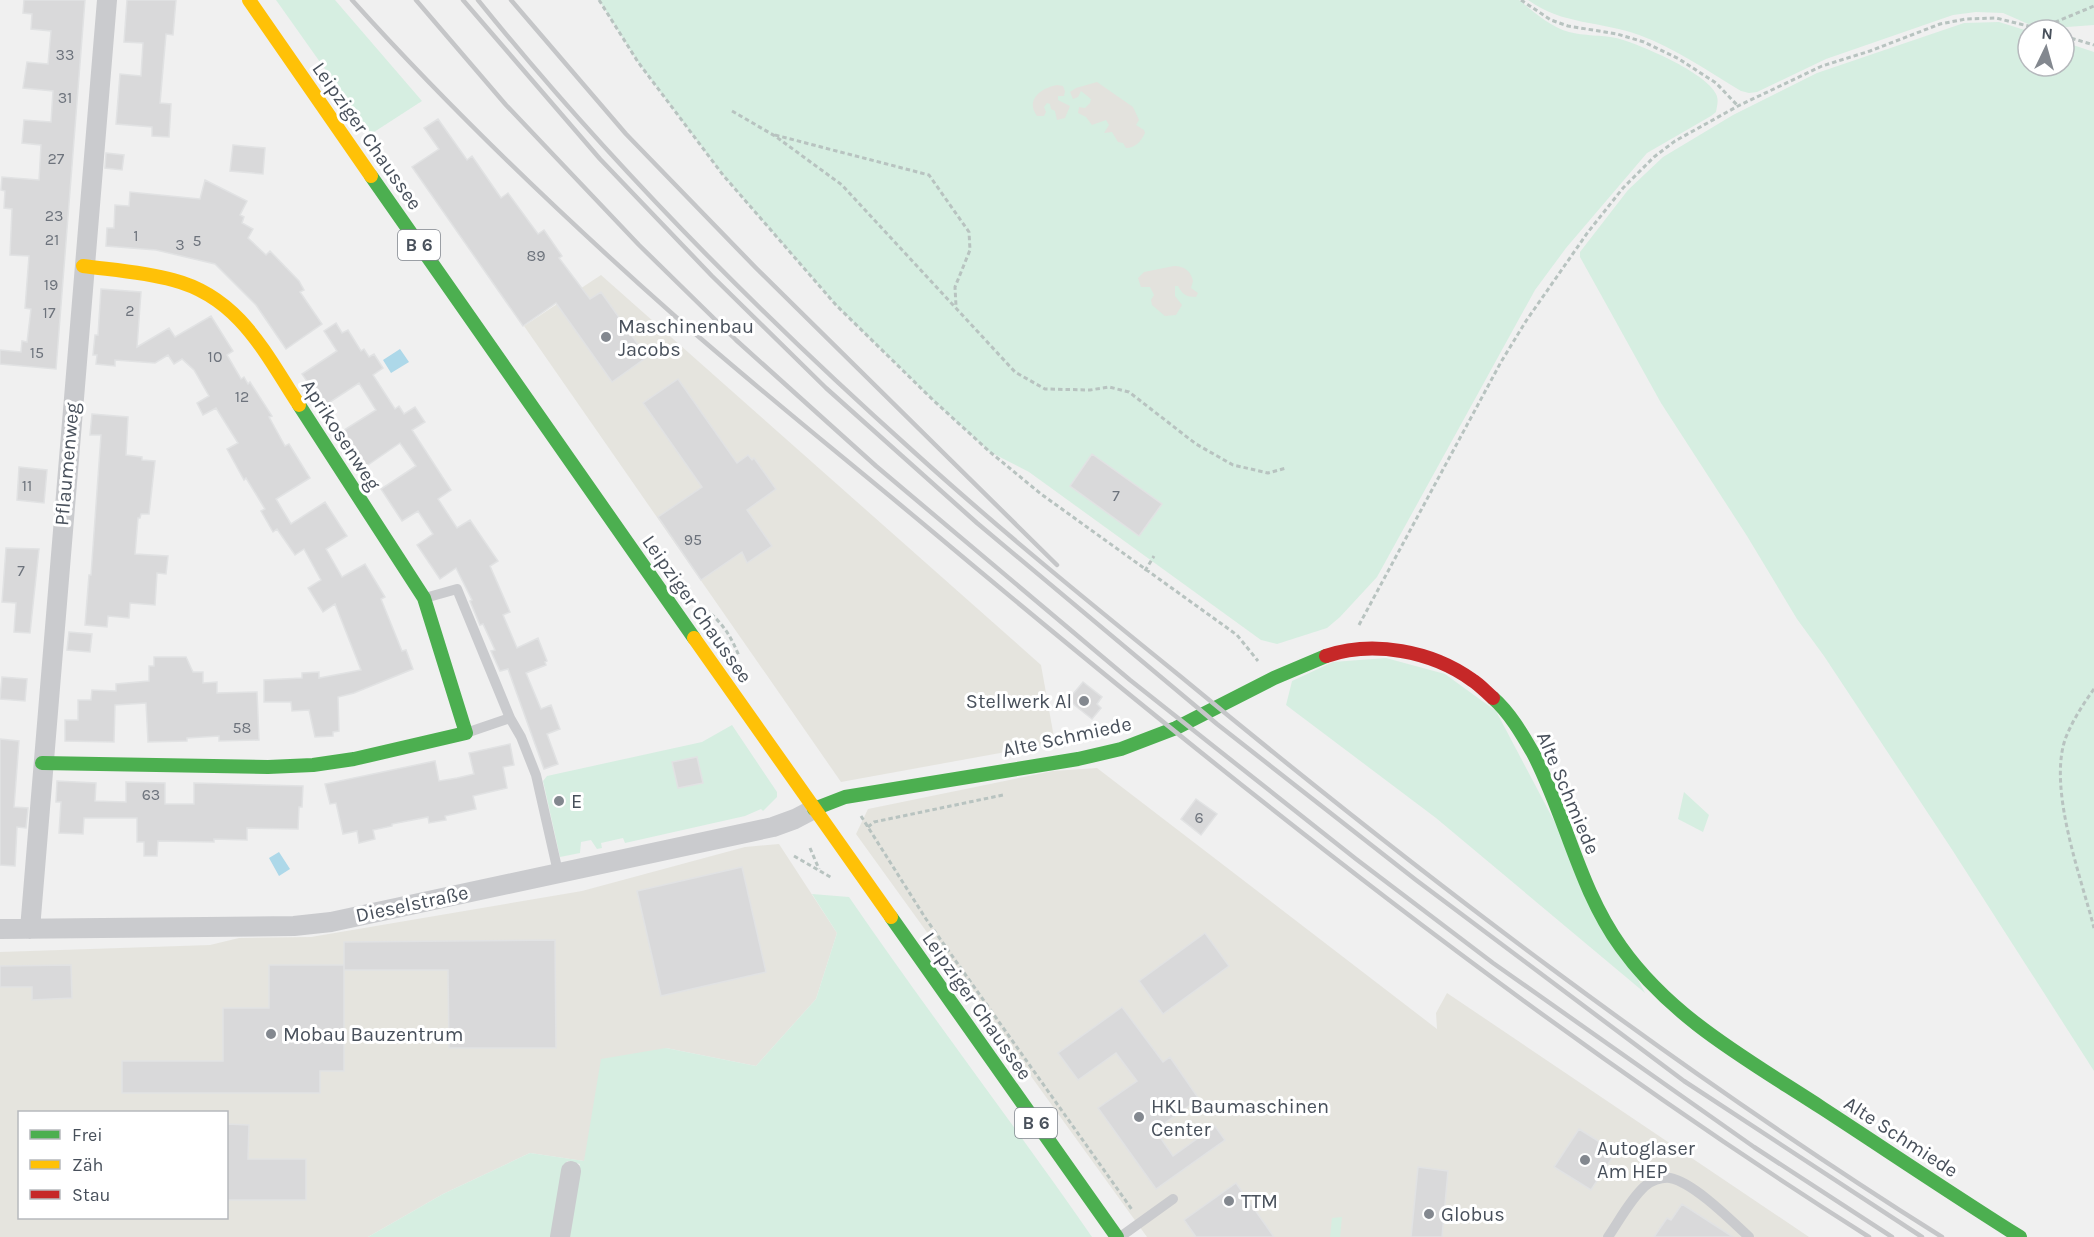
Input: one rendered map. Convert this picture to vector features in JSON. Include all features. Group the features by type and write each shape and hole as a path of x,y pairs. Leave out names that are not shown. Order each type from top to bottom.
{"street":[{"name":"Pflaumenweg","path":"30,929 83,266 107,0"},
{"name":"Leipziger Chaussee","path":"249,0 590,491 1118,1237"},
{"name":"Aprikosenweg","path":"83,266 177,280 217,298 234,310 250,330 424,598 466,734"},
{"name":"Alte Schmiede","path":"814,808 845,797 1070,759 1133,746 1317,659 1355,649 1393,650 1421,656 1469,677 1485,688 1512,717 1546,779 1576,860 1600,913 1613,935 1654,986 1693,1021 1747,1059 2020,1237"},
{"path":"42,763 268,767 314,765 354,759 466,734"},
{"name":"Dieselstraße","path":"0,929 294,926 331,922 773,827 795,819 814,808"},
{"path":"560,1237 571,1171"}],"lane":[{"path":"424,598 457,589 536,775 558,872"},
{"path":"466,734 510,718"},
{"path":"1608,1237 1645,1186 1659,1179 1671,1178 1720,1210 1749,1237"},
{"path":"1118,1237 1173,1199"}],"path":[{"path":"599,0 638,62 723,175 836,305 990,452 1041,494 1237,635 1272,679"},
{"path":"1521,0 1551,20 1568,26 1617,34 1644,42 1678,59 1716,83 1738,106"},
{"path":"2067,18 2094,6"},
{"path":"1355,649 1359,624 1501,362 1568,259 1623,188 1654,157 1675,141 1738,106 1822,66 1940,24 1966,19 1996,18 2016,23"},
{"path":"2076,40 2094,45"},
{"path":"732,111 771,134 842,185 1014,372 1045,388 1090,390 1109,387 1129,392 1196,444 1233,465 1268,473 1286,468"},
{"path":"771,134 929,175 969,232 970,250 955,287 956,307"},
{"path":"1145,570 1154,556"},
{"path":"698,606 721,622 730,636 740,663"},
{"path":"2094,689 2080,708 2065,739 2060,774 2062,804 2094,928"},
{"path":"868,827 874,822 1013,793"},
{"path":"860,812 926,919 1141,1222"},
{"path":"810,848 820,870"}],"shaded area":[{"path":"601,275 1041,665 1055,743 841,782 524,326"},
{"path":"1097,768 1437,1029 1436,1013 1447,993 1809,1237 1147,1237 856,834 868,809 1053,771"},
{"path":"779,844 837,933 816,999 756,1066 666,1048 584,1161 530,1153 443,1194 368,1237 0,1237 0,952 210,945 239,938 311,937 582,891 745,847"}],"green space":[{"path":"276,0 335,0 422,101 371,134"},
{"path":"599,0 1519,0 1542,19 1562,30 1616,38 1671,60 1700,77 1710,86 1716,94 1718,103 1716,112 1711,116 1647,153 1566,248 1535,290 1377,577 1327,628 1277,644 1261,640 1029,472 990,452 933,400 836,305 723,175 638,62"},
{"path":"1528,0 2094,0 2094,25 2076,26 2076,18 2016,19 2003,13 1976,12 1953,15 1826,59 1757,92 1749,93 1741,91 1691,60 1652,40 1554,14"},
{"path":"1999,22 2016,27 2016,78 2076,78 2076,46 2094,52 2094,1071 1951,848 1797,619 1747,536 1661,403 1580,257 1580,252 1628,190 1663,157 1733,115 1817,73 1964,23"},
{"path":"1386,658 1445,674 1496,711 1645,993 1436,818 1286,705 1292,681 1333,662"},
{"path":"732,725 777,792 777,797 763,811 761,809 745,816 625,843 623,838 601,843 602,848 597,849 591,840 581,842 580,853 560,857 543,781 547,776 702,742"},
{"path":"1684,792 1709,815 1703,832 1678,819"},
{"path":"812,894 849,897 1092,1237 567,1237 580,1164 567,1161 553,1237 368,1237 443,1194 530,1153 584,1161 601,1059 666,1048 756,1066 816,999 837,933"},
{"path":"1342,1217 1340,1237 1330,1237 1332,1218"}],"sand":[{"path":"1097,82 1133,107 1139,120 1136,125 1145,133 1140,141 1130,148 1118,142 1112,132 1104,133 1109,125 1106,120 1092,125 1086,117 1078,113 1079,107 1085,108 1091,99 1081,91 1078,97 1073,99 1070,92"},
{"path":"1057,85 1063,86 1065,91 1064,96 1058,96 1058,100 1070,106 1065,118 1057,120 1055,111 1047,103 1044,107 1046,112 1044,116 1037,116 1033,105 1034,100 1040,92"},
{"path":"1174,266 1184,268 1189,272 1193,281 1191,288 1198,293 1196,297 1187,296 1178,286 1175,286 1175,296 1182,305 1176,315 1165,316 1152,305 1151,300 1154,295 1150,287 1141,287 1138,278 1144,272"}],"water":[{"path":"400,349 409,362 391,373 383,360"},
{"path":"279,852 290,869 279,876 269,858"}],"building":[{"path":"24,0 85,0 56,369 0,364 0,350 21,352 22,341 27,342 31,309 25,308 29,256 10,255 12,209 4,208 5,191 1,190 2,177 39,180 41,145 22,143 24,120 51,122 53,91 23,88 27,62 48,64 51,31 31,29 32,14 23,13"},
{"path":"127,0 176,0 173,35 166,34 160,103 171,104 169,137 152,136 152,127 116,124 120,74 141,76 143,43 124,42"},
{"path":"438,119 467,160 472,156 501,198 508,193 538,234 544,230 562,256 559,258 590,299 601,292 647,357 612,382 556,303 523,326 412,167 439,149 424,128"},
{"path":"233,145 265,148 263,174 230,171"},
{"path":"106,153 124,155 122,170 105,168"},
{"path":"205,180 247,201 240,215 244,217 242,223 253,229 248,238 266,255 270,251 299,281 304,290 300,292 322,324 286,349 256,305 215,264 156,250 106,246 107,228 114,228 115,205 129,206 130,192 200,199"},
{"path":"101,289 141,292 137,347 169,328 175,337 211,316 233,351 227,355 241,379 244,377 248,384 250,382 272,416 269,417 285,446 289,444 310,478 276,499 291,524 325,502 347,536 326,549 342,577 365,564 385,597 381,599 402,651 406,650 413,669 354,693 338,697 339,731 333,732 333,736 315,737 309,710 292,711 291,702 264,702 264,680 302,678 302,673 319,672 319,678 361,670 335,604 323,612 308,588 321,580 304,549 295,555 277,529 273,532 261,511 265,509 246,478 244,480 227,449 238,443 216,408 203,415 197,403 209,396 194,370 182,359 174,364 168,355 155,363 115,360 115,366 96,364 97,355 93,355 95,335 98,335"},
{"path":"336,323 342,333 348,330 361,351 364,349 369,357 374,354 383,368 373,375 395,409 399,406 404,414 415,407 425,422 412,430 451,490 438,499 457,528 470,520 498,561 490,566 510,612 503,615 517,648 538,638 547,661 546,665 526,673 541,709 551,705 560,729 547,734 558,764 544,769 508,669 500,671 491,651 495,650 483,624 480,625 470,601 472,600 456,568 440,579 417,545 433,534 418,511 402,521 381,489 416,466 400,443 365,467 341,432 376,410 359,383 324,406 302,374 337,351 324,331"},
{"path":"678,379 737,463 748,455 752,460 754,458 776,489 747,510 772,546 747,563 742,552 701,580 658,517 702,487 643,403"},
{"path":"92,414 128,417 126,455 155,461 149,514 141,514 138,518 135,554 168,556 166,574 157,573 155,605 130,603 129,618 108,616 107,627 85,625 101,435 90,435"},
{"path":"1092,454 1162,504 1139,536 1070,486"},
{"path":"19,467 47,470 44,503 17,500"},
{"path":"6,548 39,549 30,633 14,632 16,603 2,602"},
{"path":"69,632 92,634 90,652 67,650"},
{"path":"154,657 186,657 193,672 203,672 203,683 217,682 217,693 257,692 259,740 219,741 219,736 187,738 187,741 148,742 146,703 115,705 114,742 65,741 65,720 78,720 78,700 91,700 92,690 116,691 116,684 149,681 149,666 154,666"},
{"path":"2,677 27,679 25,701 0,699"},
{"name":"Stellwerk Al","path":"1083,682 1102,697 1097,704 1101,708 1092,719 1068,700"},
{"path":"0,739 19,741 14,807 28,808 26,828 17,827 15,866 0,865"},
{"path":"510,744 514,765 503,767 507,788 473,796 476,809 445,816 446,820 429,823 428,817 392,824 392,826 373,830 375,839 359,843 357,831 343,834 336,803 330,804 325,784 435,761 439,781 457,778 474,774 469,753"},
{"path":"697,757 703,783 678,788 672,762"},
{"path":"57,781 96,783 95,801 126,802 126,782 165,783 165,804 194,804 194,783 303,786 302,807 299,807 298,829 247,828 247,840 158,841 157,856 144,856 144,842 137,842 137,818 84,818 83,834 59,833 61,802 56,802"},
{"path":"1196,799 1217,814 1201,835 1181,819"},
{"path":"742,867 766,972 661,996 637,891"},
{"path":"1205,933 1229,966 1163,1014 1139,981"},
{"path":"555,940 556,1048 449,1048 448,970 344,970 344,942"},
{"path":"71,965 72,998 32,1000 32,987 0,987 0,966"},
{"name":"Mobau Bauzentrum","path":"269,965 344,965 344,1071 320,1071 320,1093 122,1093 122,1061 223,1061 223,1008 269,1008"},
{"name":"HKL Baumaschinen Center","path":"1122,1007 1163,1062 1170,1057 1199,1099 1155,1130 1173,1156 1215,1126 1225,1140 1156,1189 1098,1108 1137,1081 1116,1053 1078,1080 1058,1053"},
{"path":"228,1124 249,1125 248,1159 306,1159 306,1200 228,1200"},
{"name":"Autoglaser Am HEP","path":"1579,1129 1616,1152 1591,1190 1554,1167"},
{"name":"Globus","path":"1418,1167 1448,1171 1442,1237 1411,1237"},
{"name":"TTM","path":"1236,1183 1274,1237 1196,1237 1184,1220"},
{"path":"1682,1204 1733,1237 1654,1237 1667,1218 1671,1220"}],"railway":[{"path":"352,0 429,83 510,163 676,317 1159,719 1389,900 1507,988 1746,1157 1869,1237"},
{"path":"416,0 506,105 639,245 736,340 876,466 1130,680 1356,859 1493,963 1754,1147 1892,1237"},
{"path":"463,0 600,159 712,276 826,388 977,523 1217,724 1416,880 1684,1081 1922,1237"},
{"path":"478,0 579,119 687,235 856,400 1012,538 1272,751 1457,898 1744,1107 1942,1237"},
{"path":"511,0 626,134 756,268 1057,565"}],"traffic: fast":[{"path":"371,176 694,638"},
{"path":"42,763 268,767 313,765 354,759 466,733 424,598 299,405"},
{"path":"814,809 845,797 1078,759 1121,749 1176,728 1274,678 1326,656"},
{"path":"1493,698 1510,717 1533,753 1545,777 1594,901 1621,947 1641,973 1664,996 1714,1037 2020,1237"},
{"path":"891,917 1117,1237"}],"traffic: slow":[{"path":"249,0 371,176"},
{"path":"83,266 162,277 196,288 216,299 248,329 299,405"},
{"path":"694,638 891,917"}],"traffic: jam":[{"path":"1326,656 1363,649 1402,651 1421,655 1456,670 1475,682 1493,698"}],"place":[{"name":"Maschinenbau Jacobs","path":"606,337"},
{"name":"Stellwerk Al","path":"1084,701"},
{"name":"E","path":"559,801"},
{"name":"Mobau Bauzentrum","path":"271,1034"},
{"name":"HKL Baumaschinen Center","path":"1139,1117"},
{"name":"Autoglaser Am HEP","path":"1585,1160"},
{"name":"TTM","path":"1229,1201"},
{"name":"Globus","path":"1429,1214"}]}
